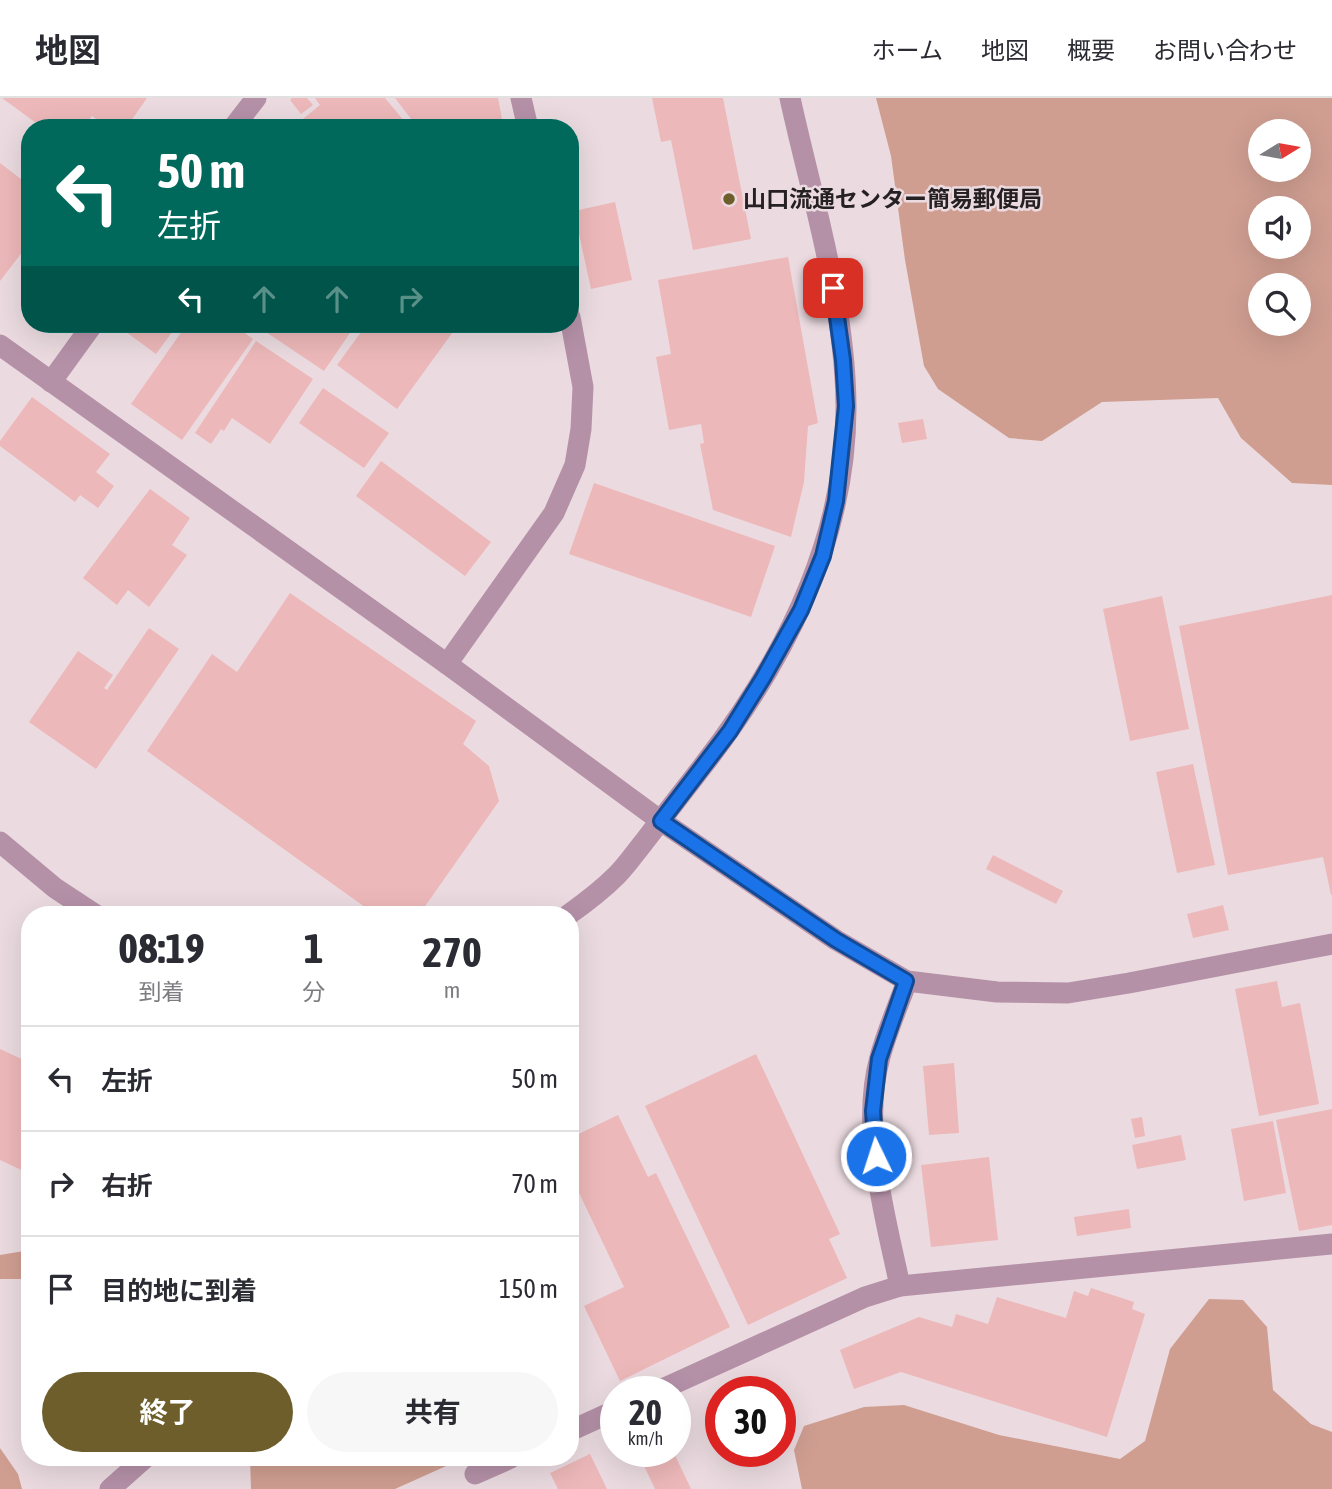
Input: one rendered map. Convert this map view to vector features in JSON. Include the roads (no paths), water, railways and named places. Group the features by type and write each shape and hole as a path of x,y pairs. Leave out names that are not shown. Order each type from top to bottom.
{"street":[{"path":"240,119 256,98"},
{"path":"521,98 526,119"},
{"path":"579,906 618,875 730,731 770,667 801,610 823,556 836,501 846,406 843,360 833,288 790,98"},
{"path":"51,382 86,333"},
{"path":"447,664 554,513 575,465 581,429 583,387 573,333"},
{"path":"0,345 447,664 661,821 836,940 906,981 998,992 1068,993 1332,944"},
{"path":"0,842 55,888 82,906"},
{"path":"900,1286 878,1178 873,1111 879,1059 906,981"},
{"path":"691,1376 866,1297 900,1286 1332,1244"},
{"path":"579,1427 600,1417"},
{"path":"110,1489 136,1466"},
{"path":"475,1474 493,1466"}],"place":[{"name":"山口流通センター簡易郵便局","path":"729,199"}]}
